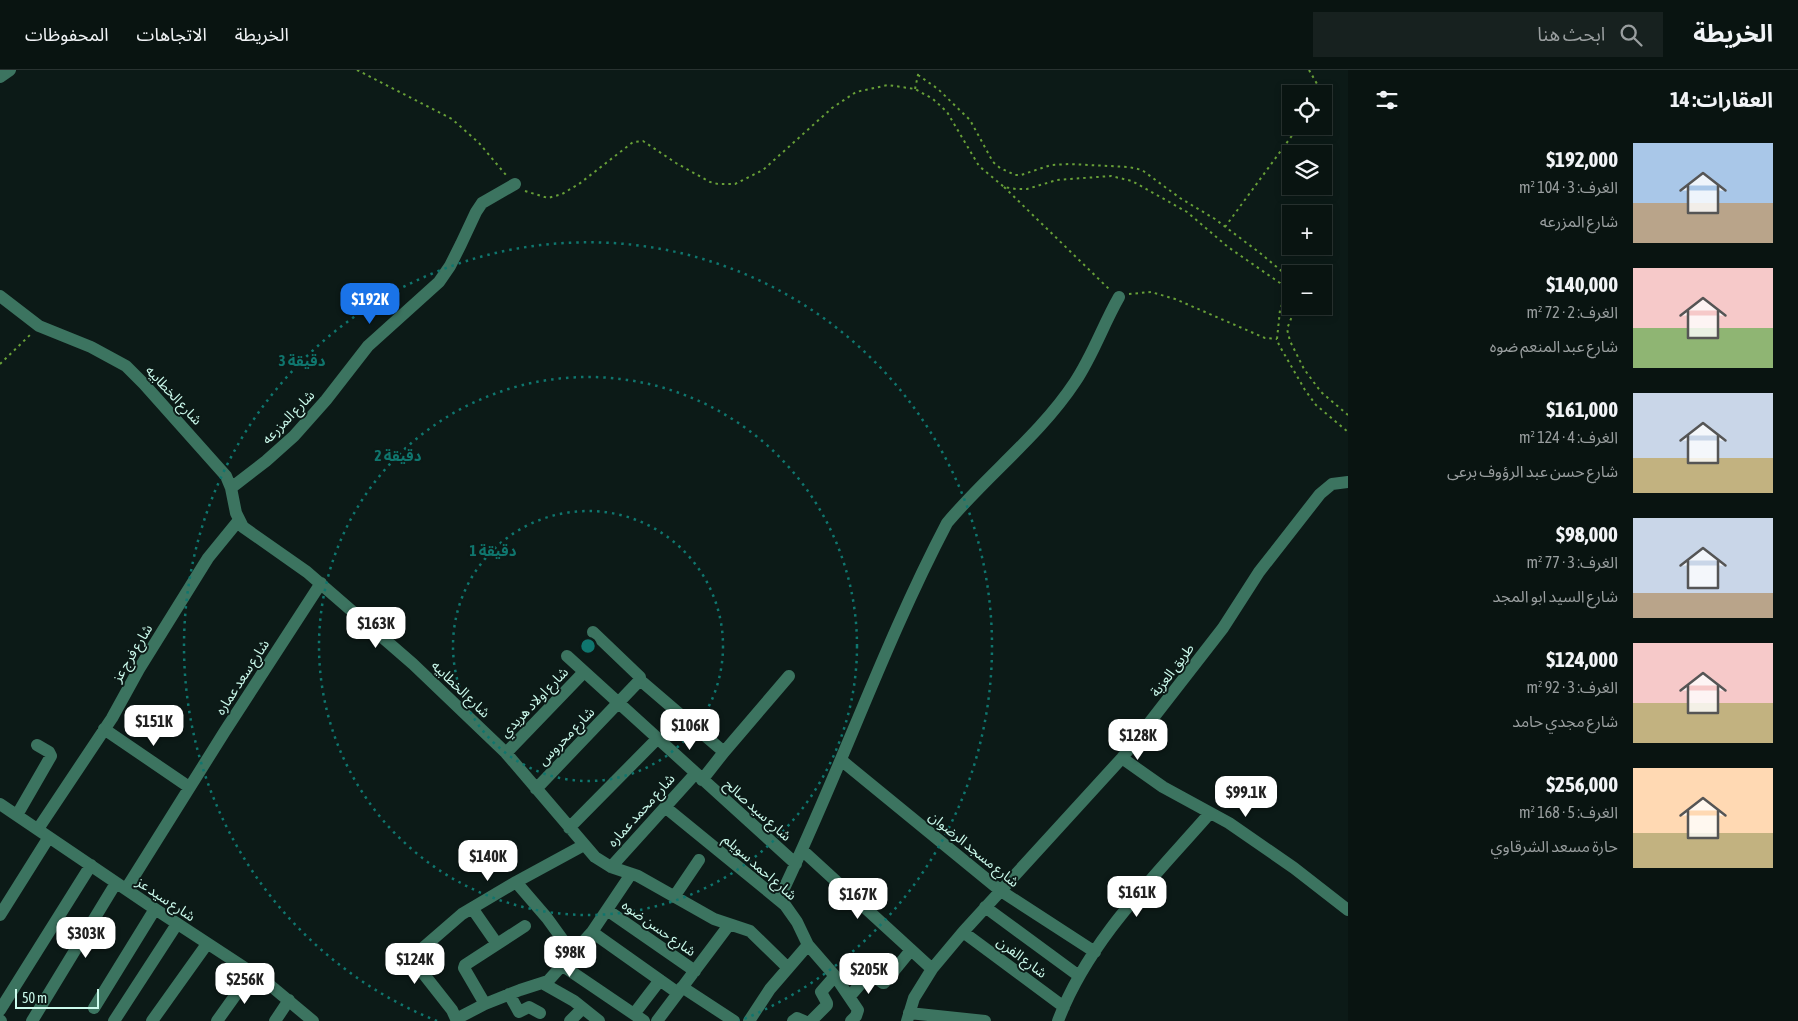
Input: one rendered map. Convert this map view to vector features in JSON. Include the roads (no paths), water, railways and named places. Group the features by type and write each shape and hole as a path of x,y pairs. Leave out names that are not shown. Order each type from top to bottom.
{"street":[{"path":"0,77 10,70"},
{"name":"شارع المزرعه","path":"231,488 294,436 326,400 368,346 439,282 454,258 482,203 515,184"},
{"name":"شارع الخطابيه","path":"0,296 39,326 91,346 126,366 222,470 231,488 238,520 250,532 322,583 413,664 506,753 595,857 610,867 638,876 714,919 750,932 788,968"},
{"path":"779,899 796,864 886,652 947,523 961,506 1050,415 1075,382 1119,297"},
{"name":"طريق العزبة","path":"908,1017 914,998 932,969 962,932 1122,758 1222,628 1259,572 1320,494 1332,484 1348,482"},
{"name":"شارع فرج عز","path":"38,829 104,729 208,558 238,520"},
{"name":"شارع سعد عماره","path":"32,1021 189,787 322,583"},
{"path":"593,632 640,680 724,752"},
{"name":"شارع سيد صالح","path":"567,656 796,864"},
{"name":"شارع اولاد هريدي","path":"506,753 584,672"},
{"name":"شارع محمد عماره","path":"610,867 665,807 724,752 789,676"},
{"name":"شارع محروس","path":"536,789 640,680"},
{"path":"104,729 189,787"},
{"path":"569,828 657,739"},
{"path":"17,815 51,756 49,752 37,746"},
{"path":"1122,758 1163,787 1228,823 1294,868 1348,910"},
{"name":"شارع مسجد الرضوان","path":"841,760 1000,891 1095,952"},
{"name":"شارع سيد عز","path":"1,806 252,972 290,1000 314,1021"},
{"name":"شارع احمد سويلم","path":"665,807 779,899 797,922 808,945 836,976 850,996 854,1016"},
{"path":"1058,1021 1079,976 1108,932 1210,813"},
{"path":"0,915 49,837"},
{"path":"584,845 472,908 453,921 417,953 414,959 415,963 452,1010 457,1020 485,1004 509,994 544,984 553,977 592,932 631,874"},
{"path":"802,850 932,969"},
{"path":"674,896 699,860"},
{"path":"0,1010 91,865"},
{"path":"516,882 547,918 573,954"},
{"path":"985,907 1079,976"},
{"path":"472,908 497,944"},
{"path":"94,1008 155,909"},
{"name":"شارع حسن ضوه","path":"607,910 695,971"},
{"path":"114,1021 177,924"},
{"path":"657,1021 729,925"},
{"path":"485,1004 464,967 465,964 525,926"},
{"path":"592,932 660,980 734,1021"},
{"name":"شارع الفرن","path":"962,932 1064,1007"},
{"path":"152,1021 207,944"},
{"path":"748,1021 770,989 808,945"},
{"path":"850,996 869,974 872,973 884,983 911,950"},
{"path":"563,966 639,1018 660,980"},
{"path":"217,1021 252,972"},
{"path":"811,1021 827,1006 821,992 836,976"},
{"path":"544,984 583,1008 599,1021"},
{"path":"509,994 520,1012 529,1007 540,1013"},
{"path":"275,1021 290,1000"},
{"path":"570,1021 583,1008"},
{"path":"908,1017 985,1021"},
{"path":"794,1021 797,1018 804,1021"}]}
